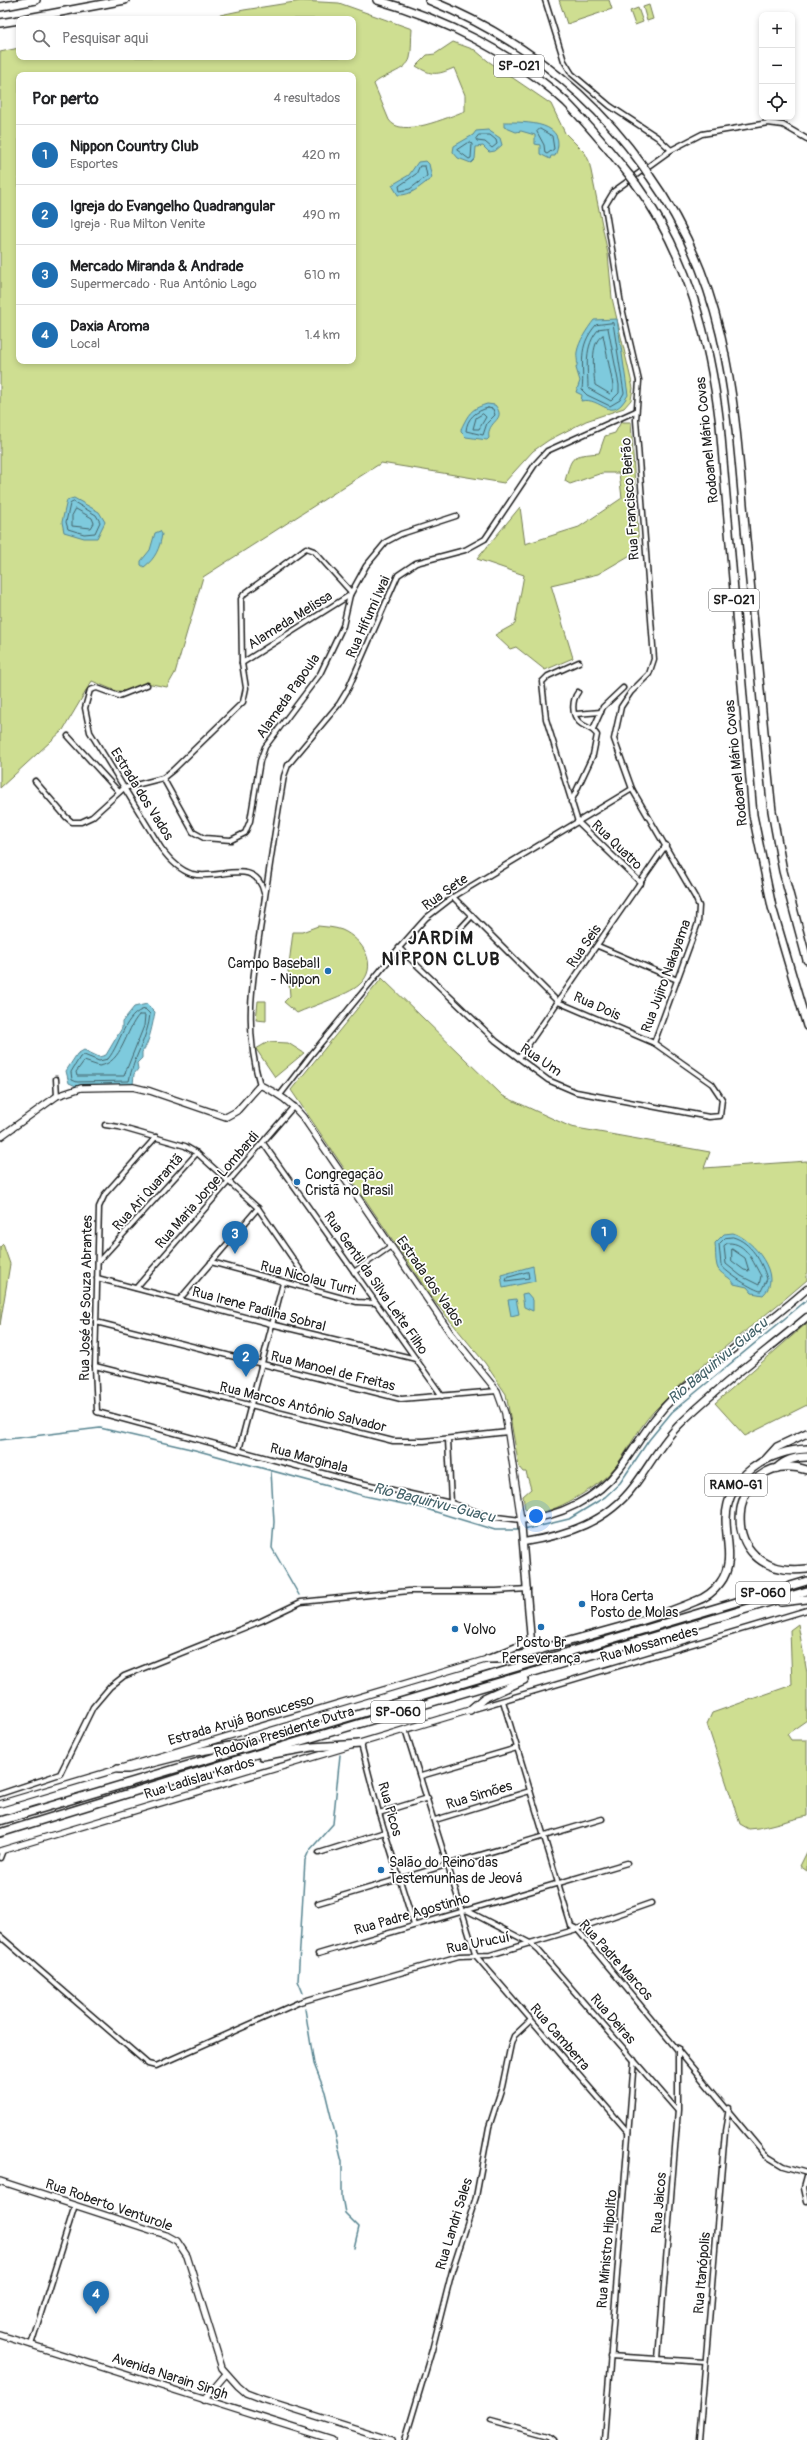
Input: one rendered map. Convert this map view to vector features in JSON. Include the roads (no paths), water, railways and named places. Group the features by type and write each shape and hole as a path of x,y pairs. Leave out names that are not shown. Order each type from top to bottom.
{"highway":[{"path":"0,7 36,0"},
{"path":"39,16 125,0"},
{"name":"Rodoanel Mário Covas","path":"377,0 406,8 462,33 518,66 565,101 588,124 636,184 662,227 692,293 706,339 713,372 720,425 753,815 772,907 807,1026"},
{"name":"Rodoanel Mário Covas","path":"429,0 485,26 552,70 582,94 603,116 643,166 671,209 701,268 721,329 734,403 772,811 788,894 807,960"},
{"path":"0,23 16,20"},
{"path":"766,1460 777,1447 807,1433"},
{"name":"RAMO-G1","path":"488,1659 536,1650 610,1630 697,1601 718,1585 729,1566 730,1550 726,1518 730,1497 740,1478 750,1469 766,1460 789,1451 807,1449"},
{"path":"807,1457 799,1457 782,1463 752,1483 744,1494 740,1508 742,1533 753,1555 770,1566 794,1570 807,1568"},
{"path":"775,1469 786,1467 807,1470"},
{"name":"Rodovia Presidente Dutra","path":"0,1821 807,1581"},
{"name":"Rodovia Presidente Dutra","path":"0,1833 240,1759 807,1591"},
{"path":"767,1603 807,1599"},
{"path":"470,1710 484,1698 502,1688 546,1674 556,1666"},
{"path":"118,1768 128,1769 230,1746 271,1740"},
{"path":"240,1759 312,1747 361,1744"}],"main road":[{"path":"488,1659 532,1641 529,1588 522,1523 560,1512 586,1499 604,1486 619,1469 640,1437 664,1407 807,1289"},
{"path":"524,1540 576,1530 609,1511 634,1486 658,1451 680,1424 807,1317"}],"street":[{"path":"545,0 564,61 572,74 610,106 657,137 671,150 702,134 768,123 790,128 807,139"},
{"name":"Rua Francisco Beirão","path":"632,789 615,745 614,733 617,718 625,699 649,674 654,659 636,411 639,381 620,299 613,247 605,213 610,196 671,150"},
{"name":"Rua Hifumi Iwai","path":"260,1085 251,1048 250,1014 252,979 284,776 288,765 339,704 348,689 398,574 416,564 465,550 485,539 536,463 547,451 636,411"},
{"name":"Alameda Papoula","path":"163,778 187,824 197,835 211,839 231,840 245,833 250,820 260,761 265,747 320,674 343,626 350,594 366,566 386,542 401,534 456,516"},
{"path":"35,781 66,817 76,822 86,821 92,817 124,788 163,778 198,748 243,702 246,688 242,663 240,618 241,599 244,594 306,548 314,551 350,594"},
{"name":"Alameda Melissa","path":"242,663 350,594"},
{"path":"578,822 546,719 541,687 542,682 548,676 579,662"},
{"name":"Estrada dos Vados","path":"147,685 119,696 93,688 87,697 86,717 90,732 161,848 177,866 199,875 251,874 260,880 265,895"},
{"path":"593,729 603,707 623,688"},
{"path":"571,802 593,755 597,735 593,729 579,722 573,699 578,692"},
{"path":"576,714 601,712"},
{"path":"68,736 120,792"},
{"name":"Rua Sete","path":"280,1095 399,948 426,918 453,897 632,789"},
{"name":"Rua Jujiro Nakayama","path":"632,789 666,845 699,906 698,923 675,979 654,1043"},
{"name":"Rua Quatro","path":"578,822 641,883"},
{"name":"Rua Seis","path":"518,1058 598,946 666,845"},
{"name":"Rua Dois","path":"453,897 558,1002 654,1043 716,1088 722,1099 722,1113 718,1118 709,1117"},
{"path":"458,931 472,916"},
{"path":"598,946 675,979"},
{"name":"Rua Um","path":"399,948 496,1041 548,1080 563,1088 709,1117"},
{"path":"56,1079 57,1096"},
{"path":"0,1137 65,1091 81,1088 133,1087 150,1091 226,1117 238,1111 260,1085"},
{"name":"Estrada dos Vados","path":"260,1085 280,1095 294,1106 451,1334 497,1391 505,1413 522,1523"},
{"name":"Rua Maria Jorge Lombardi","path":"136,1288 294,1106"},
{"path":"105,1125 119,1127 156,1137 185,1146 197,1153 230,1181 258,1208 315,1291"},
{"name":"Rua José de Souza Abrantes","path":"95,1408 97,1278 101,1200 156,1137"},
{"name":"Rua Gentil da Silva Leite Filho","path":"263,1143 442,1396"},
{"name":"Rua Ari Quarantã","path":"98,1262 197,1153"},
{"path":"179,1300 258,1208"},
{"path":"354,1272 391,1246"},
{"name":"Rua Nicolau Turri","path":"211,1262 283,1283 361,1303 376,1303"},
{"name":"Rua Irene Padilha Sobral","path":"97,1278 271,1324 416,1359"},
{"path":"239,1450 283,1283"},
{"name":"Rua Manoel de Freitas","path":"96,1322 402,1400 497,1391"},
{"name":"Rua Marcos Antônio Salvador","path":"95,1366 393,1441 448,1439 508,1432"},
{"name":"Rua Marginala","path":"95,1408 98,1414 239,1450 366,1485 451,1503 489,1516 522,1523"},
{"path":"448,1439 451,1503"},
{"path":"0,1794 60,1774 93,1707 110,1686 124,1676 261,1621 292,1605 314,1600 409,1591 496,1591 529,1588"},
{"name":"Rua Mossamedes","path":"405,1729 807,1610"},
{"name":"Estrada Arujá Bonsucesso","path":"0,1804 488,1659"},
{"name":"Rua Padre Marcos","path":"503,1701 568,1922 571,1926 577,1929 729,2108 769,2159 783,2166 807,2172"},
{"path":"405,1729 428,1798 447,1865 464,1911 476,1956"},
{"name":"Rua Ladislau Kardos","path":"1,1850 361,1744 405,1729"},
{"name":"Rua Picos","path":"361,1744 379,1813 401,1879 414,1925"},
{"path":"421,1776 517,1748"},
{"name":"Rua Simões","path":"434,1820 530,1791"},
{"path":"379,1813 428,1798"},
{"path":"318,1903 602,1819"},
{"path":"319,1853 385,1832"},
{"path":"0,1858 1,1850"},
{"name":"Rua Padre Agostinho","path":"318,1954 627,1863"},
{"name":"Rua Urucuí","path":"0,1936 153,2066 307,2000 459,1956 490,1955 577,1929 651,1903"},
{"path":"464,1911 530,1943"},
{"name":"Rua Deiras","path":"530,1943 678,2110"},
{"name":"Rua Camberra","path":"476,1956 628,2132"},
{"name":"Rua Landri Sales","path":"405,2440 432,2350 452,2271 476,2197 489,2127 505,2074 511,2044 514,2036 531,2020"},
{"name":"Rua Jaicos","path":"658,2359 678,2110 678,2048"},
{"name":"Rua Ministro Hipolito","path":"604,2440 634,2060"},
{"name":"Rua Itanópolis","path":"700,2440 725,2122 729,2108"},
{"path":"807,2177 804,2188 807,2202"},
{"name":"Rua Roberto Venturole","path":"0,2181 166,2235 177,2241 187,2256 222,2368 226,2374 242,2389 253,2395 392,2440"},
{"path":"31,2345 75,2205"},
{"name":"Avenida Narain Singh","path":"0,2335 333,2440"},
{"path":"610,2356 705,2362"},
{"path":"204,2400 226,2374"},
{"path":"490,2420 549,2436 554,2440"}],"water":[{"path":"504,122 523,122 543,126 551,130 556,136 558,144 555,156 551,156 550,159 540,154 540,145 535,144 535,135 521,131 516,132 504,127"},
{"path":"488,130 500,138 502,145 495,151 489,152 483,146 476,147 475,159 471,163 458,158 453,152 454,146 473,135 476,131"},
{"path":"426,161 429,164 432,178 408,194 398,195 392,185 409,175 418,162"},
{"path":"617,319 628,395 622,404 611,409 595,402 581,401 582,395 576,392 580,381 576,368 578,348 581,339 594,320"},
{"path":"487,404 495,405 499,414 498,418 490,428 489,438 487,440 466,437 461,431 468,416 473,410"},
{"path":"74,498 99,512 105,522 97,538 84,538 64,532 62,522 67,500"},
{"path":"160,531 162,534 160,544 154,557 144,567 141,565 141,561 150,550 155,533"},
{"path":"147,1004 155,1012 149,1039 142,1052 142,1058 137,1063 138,1069 134,1074 133,1085 76,1086 69,1083 66,1071 77,1054 84,1050 99,1057 106,1055 122,1028 122,1022 134,1007"},
{"path":"733,1233 749,1243 757,1251 768,1269 770,1279 769,1287 763,1295 752,1293 747,1287 734,1284 718,1269 715,1243 724,1234"},
{"path":"533,1266 535,1281 503,1288 501,1275"},
{"path":"527,1293 533,1300 533,1311 524,1307 522,1294"},
{"path":"516,1299 519,1314 511,1316 508,1300"}],"waterway":[{"name":"Rio Baquirivu-Guaçu","path":"524,1530 569,1519 605,1497 620,1483 649,1440 672,1412 807,1300"},
{"name":"Rio Baquirivu-Guaçu","path":"0,1440 100,1428 195,1450 365,1496 423,1508 495,1530 520,1530"},
{"path":"271,1471 274,1522 272,1548 299,1595"},
{"path":"303,1993 298,1981 305,1860 309,1851 333,1824 340,1755"},
{"path":"305,2009 314,2064 325,2092 342,2162 342,2197 345,2213 359,2227 354,2248"}],"place":[{"name":"Campo Baseball - Nippon","path":"328,971"},
{"name":"Congregação Cristã no Brasil","path":"297,1182"},
{"name":"Nippon Country Club","path":"604,1252"},
{"name":"Mercado Miranda & Andrade","path":"235,1254"},
{"name":"Igreja do Evangelho Quadrangular","path":"246,1377"},
{"name":"Hora Certa Posto de Molas","path":"582,1604"},
{"name":"Posto Br Perseverança","path":"541,1627"},
{"name":"Volvo","path":"455,1629"},
{"name":"Salão do Reino das Testemunhas de Jeová","path":"381,1870"},
{"name":"Daxia Aroma","path":"96,2314"}],"district":[{"name":"JARDIM NIPPON CLUB","path":"441,948"}]}
